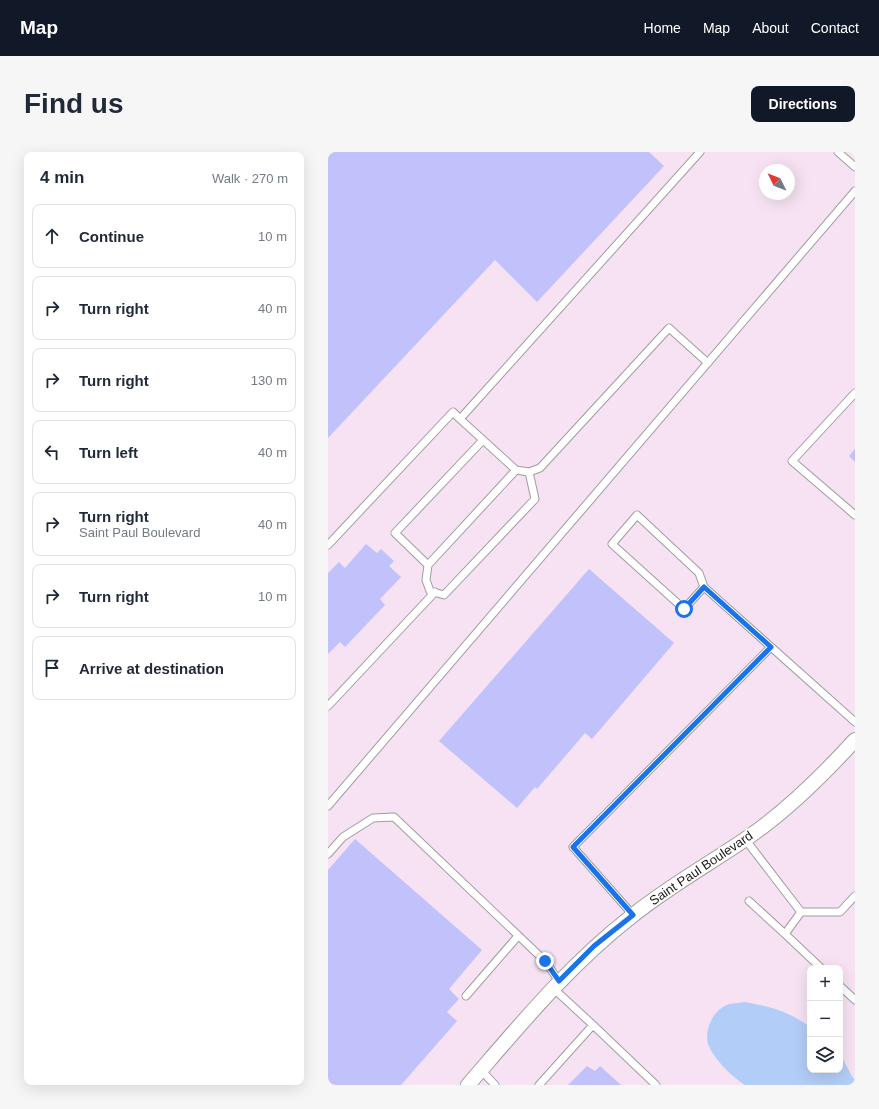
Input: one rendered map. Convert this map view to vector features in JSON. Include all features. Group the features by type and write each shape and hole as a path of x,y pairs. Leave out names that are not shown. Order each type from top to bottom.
{"street":[{"name":"Saint Paul Boulevard","path":"468,1085 556,984 594,946 633,915 745,839 813,784 855,740"}],"lane":[{"path":"460,419 700,152"},
{"path":"838,152 855,167"},
{"path":"328,806 855,192"},
{"path":"328,546 453,412 516,470 529,472 540,468 669,328 708,363"},
{"path":"855,392 792,461 855,515"},
{"path":"428,565 394,533 483,440"},
{"path":"516,470 428,565 426,580 430,591 444,595 535,499 529,472"},
{"path":"704,587 684,609 612,544 637,515 699,573 704,587 855,722"},
{"path":"328,706 435,592"},
{"path":"633,915 573,847 771,647"},
{"path":"328,854 343,837 373,818 394,816 545,961 556,984 592,1025 656,1085"},
{"path":"745,839 801,912"},
{"path":"801,912 840,912 855,896"},
{"path":"749,901 818,965"},
{"path":"785,934 801,912"},
{"path":"466,996 518,936"},
{"path":"843,989 855,1000"},
{"path":"539,1085 592,1025"},
{"path":"480,1070 495,1085"}],"shaded area":[{"path":"328,152 855,152 855,1085 328,1085"}],"water":[{"path":"745,1002 779,1010 807,1025 807,1073 843,1073 843,1060 855,1079 855,1085 854,1082 854,1085 745,1085 740,1082 729,1073 714,1055 708,1044 707,1038 709,1026 715,1014 724,1006"}],"building":[{"path":"328,152 649,152 664,166 537,302 495,260 328,438"},
{"path":"855,449 855,462 849,456"},
{"path":"366,544 377,553 381,549 394,561 389,566 401,577 380,599 385,605 345,647 340,642 328,654 328,573 339,562 345,568"},
{"path":"589,569 674,643 592,739 585,733 537,789 535,787 517,808 439,741"},
{"path":"355,839 482,950 449,989 459,999 447,1012 457,1021 401,1085 328,1085 328,870"},
{"path":"587,1066 595,1071 600,1066 621,1085 568,1085"}],"route":[{"path":"545,961 559,981 594,946 633,915 573,847 771,647 704,587 684,609"}]}
